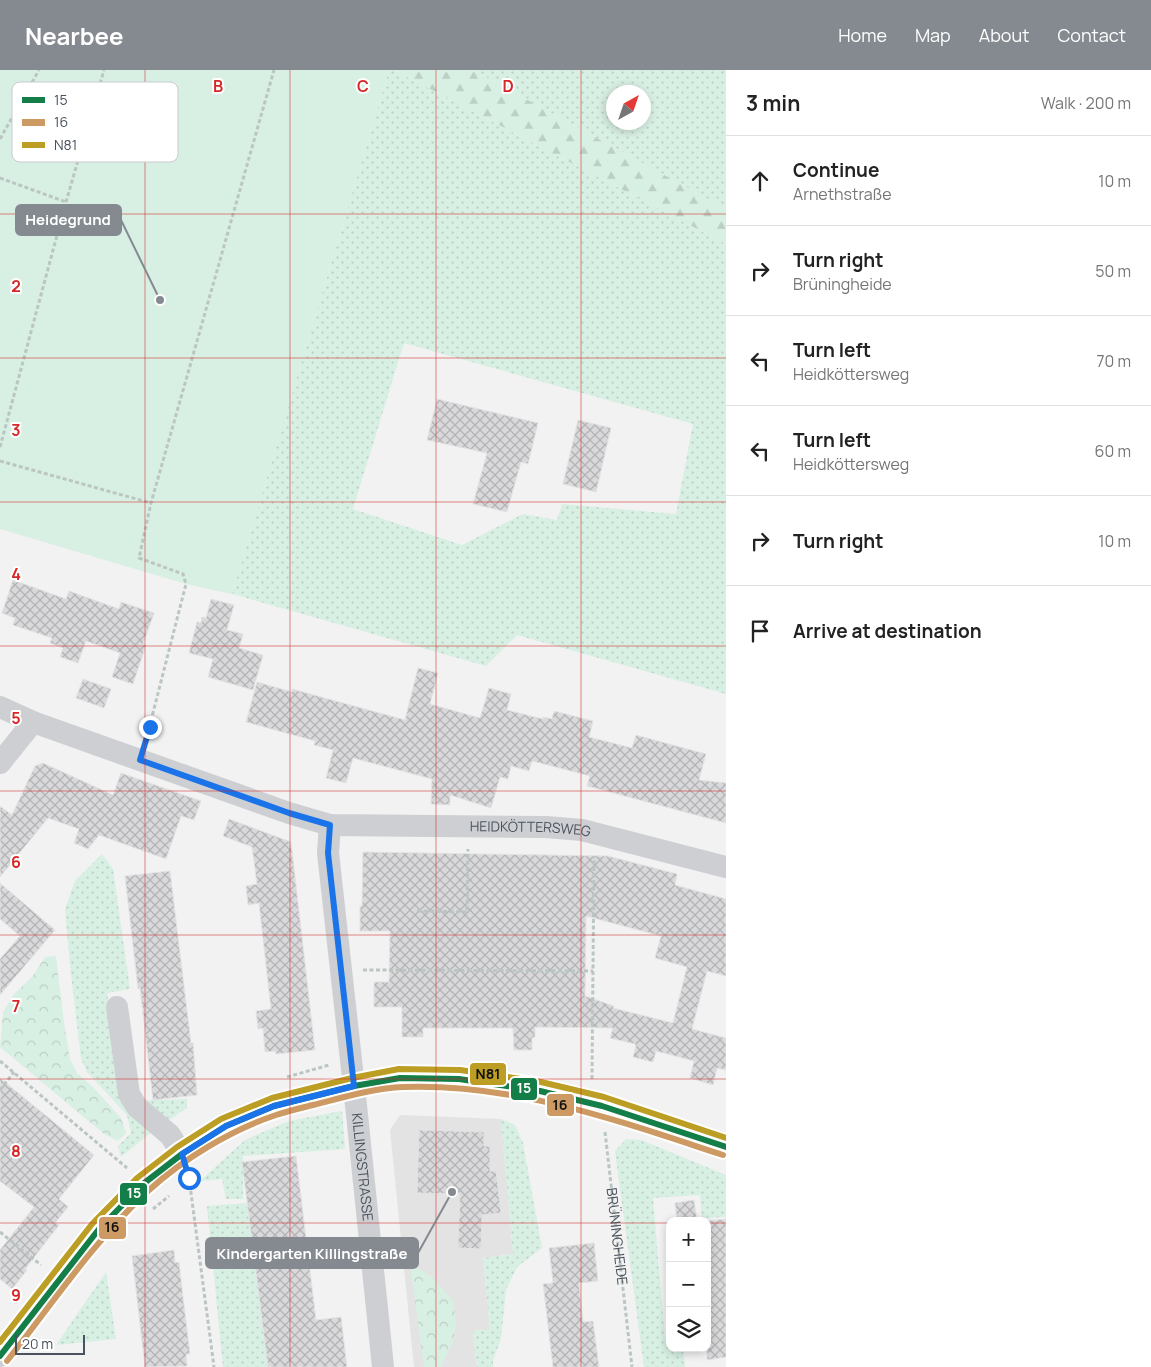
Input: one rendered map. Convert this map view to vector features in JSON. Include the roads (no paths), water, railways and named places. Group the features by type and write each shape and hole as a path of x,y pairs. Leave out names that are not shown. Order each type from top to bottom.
{"street":[{"name":"HEIDKÖTTERSWEG","path":"0,707 33,722 289,813 330,825 546,827 582,830 726,868"},
{"path":"0,763 33,722"},
{"path":"330,825 328,853 354,1086"},
{"path":"117,1007 129,1094 136,1107 170,1135 182,1154"},
{"path":"0,1356 99,1228 143,1184 182,1154 226,1126 274,1106 354,1086 400,1078 459,1079 540,1091 596,1105 726,1147"},
{"name":"KILLINGSTRASSE","path":"354,1086 383,1367"}],"place":[{"name":"Heidegrund","path":"160,300"},
{"name":"Kindergarten Killingstraße","path":"452,1192"}]}
